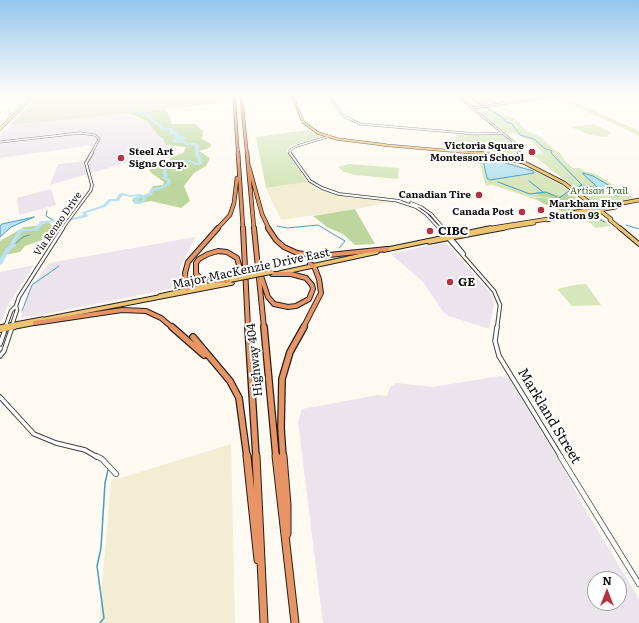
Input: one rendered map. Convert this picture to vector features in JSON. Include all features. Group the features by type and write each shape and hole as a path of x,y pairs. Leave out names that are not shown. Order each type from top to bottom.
{"highway":[{"name":"Highway 404","path":"236,124 257,467 260,571 264,623"},
{"name":"Highway 404","path":"244,124 280,494 295,623"},
{"path":"188,290 185,273 188,262 227,220 232,212 237,187 238,149"},
{"path":"247,162 252,174 262,214 270,233 284,247 297,253 319,256 387,250"},
{"path":"231,282 202,279 196,274 196,263 204,256 213,252 223,251 235,255 239,261 245,288"},
{"path":"287,544 288,505 281,423 282,379 290,352 314,309 320,293 319,279 312,265"},
{"path":"259,270 268,297 274,304 288,307 304,303 309,299 313,289 312,285 306,278 291,274 272,273"},
{"path":"35,324 122,310 146,311 161,318 220,369"},
{"path":"193,337 230,381 239,398 260,571"}],"main road":[{"path":"307,124 317,132 340,139 383,145 476,152 499,156 529,165 556,178 584,198 584,200 639,244"},
{"name":"Major MacKenzie Drive East","path":"0,327 4,328 36,319 46,319 158,297 424,242 544,221 574,213 579,214 639,200"},
{"name":"Major MacKenzie Drive East","path":"12,326 35,324 46,319"}],"street":[{"path":"363,124 476,134 503,133"},
{"path":"492,124 516,144 518,154 514,160"},
{"name":"Via Renzo Drive","path":"0,143 80,133 98,136 98,141 86,163 92,185 91,190 66,224 27,283 16,306 11,311 4,328 0,344"},
{"name":"Markland Street","path":"328,136 320,140 297,146 292,148 290,151 312,182 322,188 339,194 416,204 427,211 494,291 499,300 500,310 496,341 499,356 639,584"},
{"name":"Via Renzo Drive","path":"0,356 4,351 12,326 17,310 16,306"},
{"path":"0,397 23,424 34,434 56,443 85,450 102,459 116,474"}],"shaded area":[{"path":"150,124 168,146 164,152 50,185 58,164 85,161 94,145 0,158 0,136 11,125"},
{"path":"307,182 320,190 344,197 391,202 281,220 266,188"},
{"path":"51,189 56,205 19,215 17,198"},
{"path":"195,237 180,268 181,281 178,287 36,316 21,317 29,290 49,263"},
{"path":"439,243 446,243 492,296 494,305 489,329 444,313 423,282 391,254"},
{"path":"34,265 9,303 2,320 0,321 0,272"},
{"path":"500,376 507,377 567,474 582,504 622,571 587,571 587,611 627,611 627,579 639,599 639,623 323,623 298,422 302,409 378,395 387,396 390,387 396,383 433,387"},
{"path":"231,444 235,623 99,623 111,481"}],"green space":[{"path":"149,124 195,124 203,131 202,139 211,144 209,148 199,151 210,158 206,166 194,173 184,186 190,201 181,208 151,201 137,204 132,201 134,198 144,196 149,193 153,186 163,185 164,182 150,172 149,168 152,165 169,160 172,157 183,153 186,147 166,145 163,139"},
{"name":"Artisan Trail","path":"496,124 520,124 524,129 541,137 551,147 560,153 565,161 573,168 580,168 586,172 594,173 634,198 599,205 594,203 533,155 543,153 533,143 534,142 513,133 506,133"},
{"path":"594,124 612,133 607,137 590,135 571,127"},
{"path":"614,124 624,124 639,131 639,136"},
{"path":"307,130 321,137 289,146 287,151 307,182 266,188 256,137"},
{"path":"456,133 476,135 502,134 513,143 516,147 516,152 513,158 488,152 454,148"},
{"path":"477,154 500,159 533,170 563,186 589,207 560,212 556,208 526,196 492,185 486,186"},
{"path":"349,164 399,168 398,179 355,175 344,172 338,167"},
{"path":"546,192 560,196 570,193 580,203 580,205 578,210 565,212 544,204 536,198 554,199 535,193"},
{"path":"355,209 375,244 355,245 343,234 327,227 313,216"},
{"path":"588,214 597,214 611,226 596,228 582,217"},
{"path":"49,222 53,228 48,238 25,246 20,252 5,255 0,262 0,241 24,227"},
{"path":"586,284 601,305 572,306 557,289 574,285"}],"water":[{"path":"483,160 502,162 533,171 534,173 490,180 487,178"},
{"path":"583,173 593,176 623,195 618,196 601,192"},
{"path":"34,217 11,227 0,237 0,226 2,224"}],"waterway":[{"path":"0,263 8,249 14,245 12,243 22,230 35,230 43,222 69,220 86,216 84,213 104,206 110,200 118,200 120,195 123,194 130,196 141,195 135,199 137,200 135,203 140,203 145,200 143,196 151,194 151,190 164,187 169,183 169,180 164,178 166,175 162,165 169,163 169,166 175,161 177,162 175,165 176,166 181,165 182,162 191,161 195,164 201,163 197,154 197,146 195,144 186,144 184,141 174,142 175,139 182,139 184,137 175,136 176,133 174,131 173,134 169,135 172,129 162,129 162,127 158,124"},
{"path":"512,124 520,135 534,139 544,148 552,151 551,153 582,185"},
{"path":"529,181 543,192"},
{"path":"498,182 530,194 546,192 557,197"},
{"path":"577,188 582,185"},
{"path":"582,185 597,188"},
{"path":"559,198 569,191"},
{"path":"47,211 46,216 53,220"},
{"path":"592,216 605,222"},
{"path":"277,226 287,228 318,225 345,241 339,248"},
{"path":"626,225 639,229"},
{"path":"14,245 23,237 29,235"},
{"path":"22,311 32,285 59,266"},
{"path":"100,623 104,618 97,566 101,548 105,483 108,470"}],"place":[{"name":"Victoria Square Montessori School","path":"532,152"},
{"name":"Steel Art Signs Corp.","path":"121,158"},
{"name":"Canadian Tire","path":"479,195"},
{"name":"Markham Fire Station 93","path":"541,210"},
{"name":"Canada Post","path":"522,212"},
{"name":"CIBC","path":"430,231"},
{"name":"GE","path":"450,282"}]}
